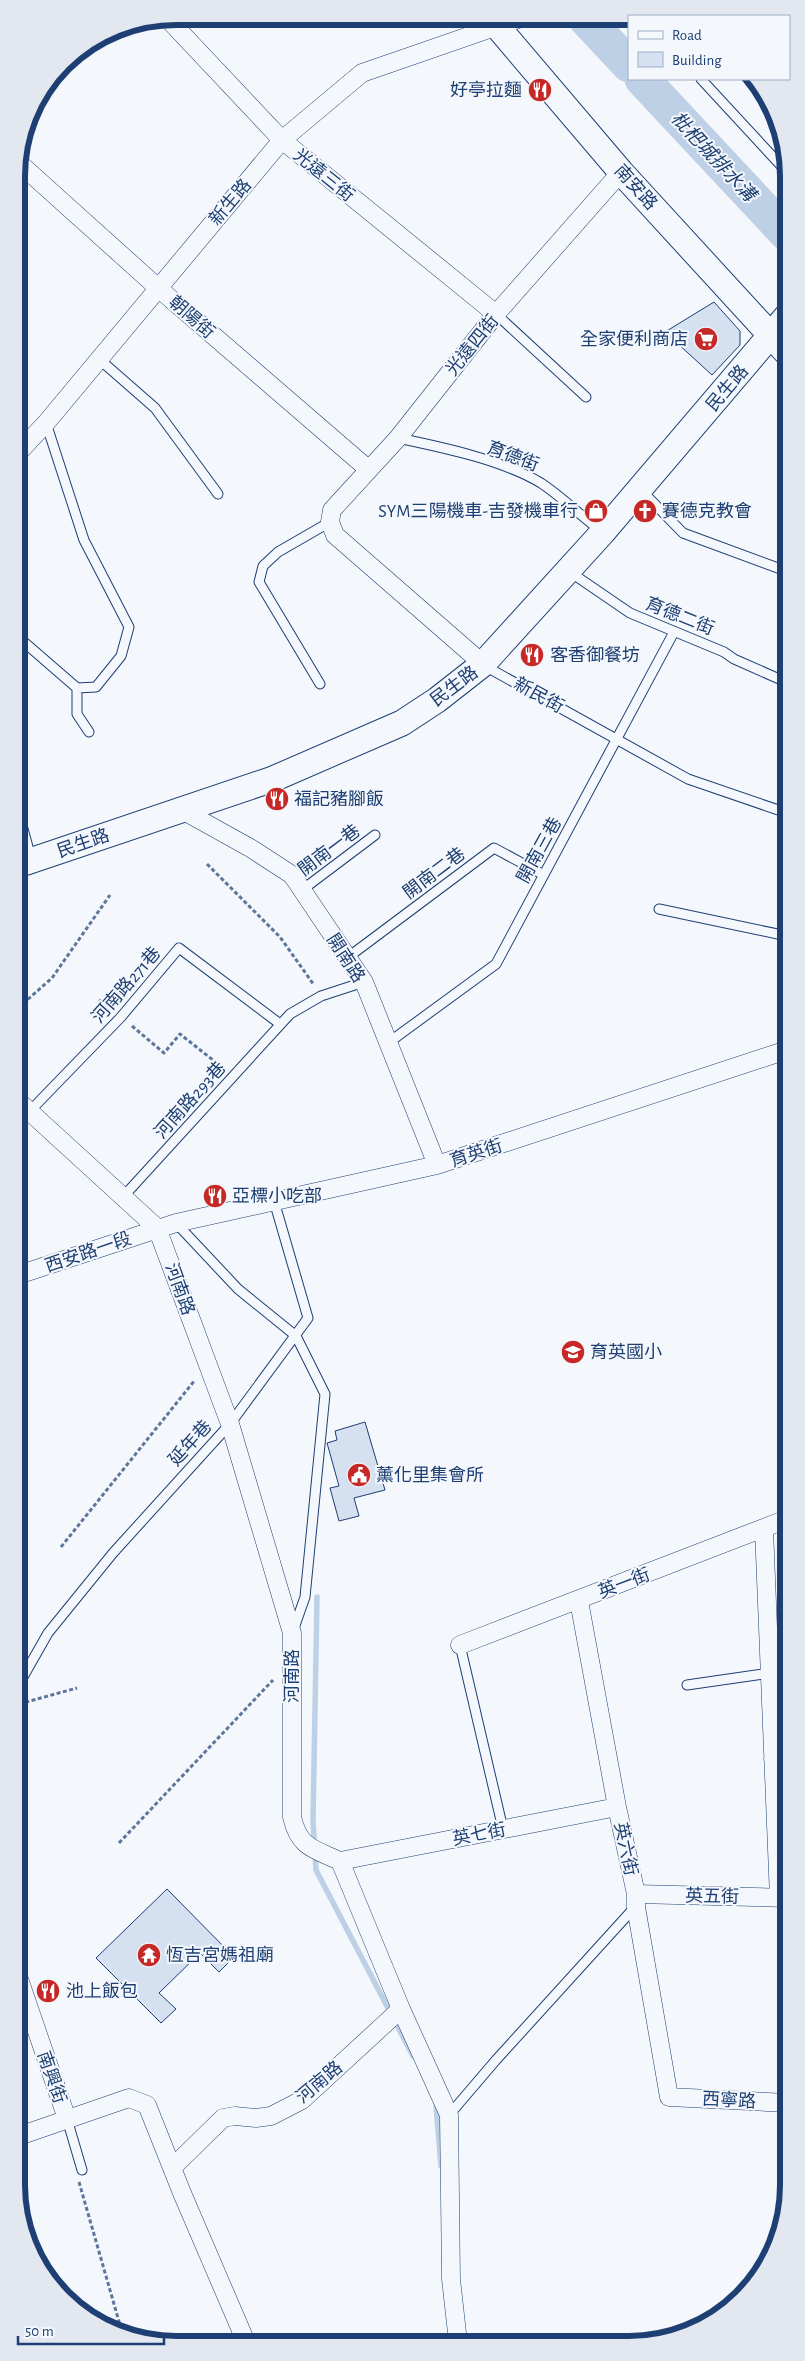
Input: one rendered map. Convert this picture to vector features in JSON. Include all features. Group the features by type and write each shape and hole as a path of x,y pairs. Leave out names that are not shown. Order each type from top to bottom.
{"street":[{"name":"光遠三街","path":"175,25 282,140 496,314"},
{"name":"新生路","path":"25,445 46,423 282,140 362,73 492,25"},
{"name":"南安路","path":"506,25 621,172 780,333"},
{"name":"朝陽街","path":"25,168 157,288 368,469"},
{"name":"光遠四街","path":"330,522 332,510 398,438 496,314 621,172"},
{"name":"民生路","path":"25,863 273,780 402,723 483,664 780,333"},
{"name":"新民街","path":"330,522 335,535 483,664"},
{"name":"開南路","path":"182,810 252,849 292,875 364,982 437,1165"},
{"name":"育英街","path":"157,1228 437,1165 780,1052"},
{"name":"河南路","path":"25,1107 157,1228 230,1424 292,1633 294,1825 296,1833 306,1845 340,1861"},
{"name":"西安路一段","path":"25,1273 157,1228"},
{"name":"英一街","path":"460,1645 780,1523"},
{"path":"764,1529 770,1673 780,1759"},
{"name":"英六街","path":"579,1601 636,1900 669,2097"},
{"name":"英七街","path":"340,1861 617,1807"},
{"path":"340,1861 401,2009 449,2115 451,2279 457,2336"},
{"name":"英五街","path":"636,1900 780,1898"},
{"name":"南興街","path":"25,1997 66,2119"},
{"name":"河南路","path":"172,2168 223,2118 234,2116 256,2118 271,2116 302,2100 401,2009"},
{"name":"西寧路","path":"669,2097 780,2103"},
{"path":"25,2134 129,2098 147,2105 243,2336"}],"lane":[{"path":"702,80 780,164"},
{"path":"496,314 586,397"},
{"path":"99,359 155,408 218,494"},
{"path":"25,643 77,688 96,686 120,656 130,627 84,540 46,423"},
{"name":"育德街","path":"398,438 452,451 506,468 540,483 603,532"},
{"path":"640,489 683,533 780,569"},
{"path":"320,684 259,582 263,566 278,552 330,522"},
{"name":"育德二街","path":"568,570 630,613 724,652 734,659 780,679"},
{"name":"開南三巷","path":"388,1042 496,964 674,632"},
{"name":"新民街","path":"483,664 688,779 780,811"},
{"path":"77,688 77,714 89,732"},
{"name":"開南一巷","path":"302,890 375,835"},
{"name":"開南二巷","path":"347,958 494,848 544,875"},
{"path":"659,909 780,935"},
{"name":"河南路271巷","path":"25,1105 121,1017 179,948 280,1024"},
{"name":"河南路293巷","path":"123,1197 290,1014 321,996 364,982"},
{"name":"延年巷","path":"25,1673 48,1633 113,1553 230,1424 308,1318 274,1201"},
{"path":"176,1223 238,1288 296,1336 325,1394 305,1598 292,1633"},
{"path":"460,1645 503,1829"},
{"path":"687,1685 770,1673"},
{"path":"449,2115 636,1900"},
{"path":"66,2119 82,2170"}],"path":[{"path":"207,864 280,937 321,996"},
{"path":"25,1002 52,978 110,894"},
{"path":"99,1000 164,1053 180,1034 233,1076"},
{"path":"61,1547 208,1364"},
{"path":"119,1843 292,1661"},
{"path":"25,1702 77,1688"},
{"path":"82,2170 79,2184 120,2325"}],"building":[{"name":"全家便利商店","path":"714,302 740,331 740,345 712,375 665,332"},
{"name":"薰化里集會所","path":"365,1422 385,1490 354,1498 359,1516 339,1521 330,1488 339,1486 327,1443 337,1440 335,1431"},
{"name":"恆吉宮媽祖廟","path":"167,1889 234,1957 219,1972 200,1953 159,1993 176,2009 161,2023 96,1958"}],"waterway":[{"name":"枇杷城排水溝","path":"592,25 628,64"},
{"name":"枇杷城排水溝","path":"643,80 780,227"},
{"path":"317,1597 313,1821 316,1870 413,2056"},
{"path":"436,2106 441,2166"}],"place":[{"name":"好亭拉麵","path":"540,90"},
{"name":"全家便利商店","path":"706,339"},
{"name":"SYM三陽機車-吉發機車行","path":"596,511"},
{"name":"賽德克教會","path":"645,511"},
{"name":"客香御餐坊","path":"532,655"},
{"name":"福記豬腳飯","path":"277,799"},
{"name":"亞標小吃部","path":"215,1196"},
{"name":"育英國小","path":"573,1352"},
{"name":"薰化里集會所","path":"359,1475"},
{"name":"恆吉宮媽祖廟","path":"149,1955"},
{"name":"池上飯包","path":"48,1991"}]}
